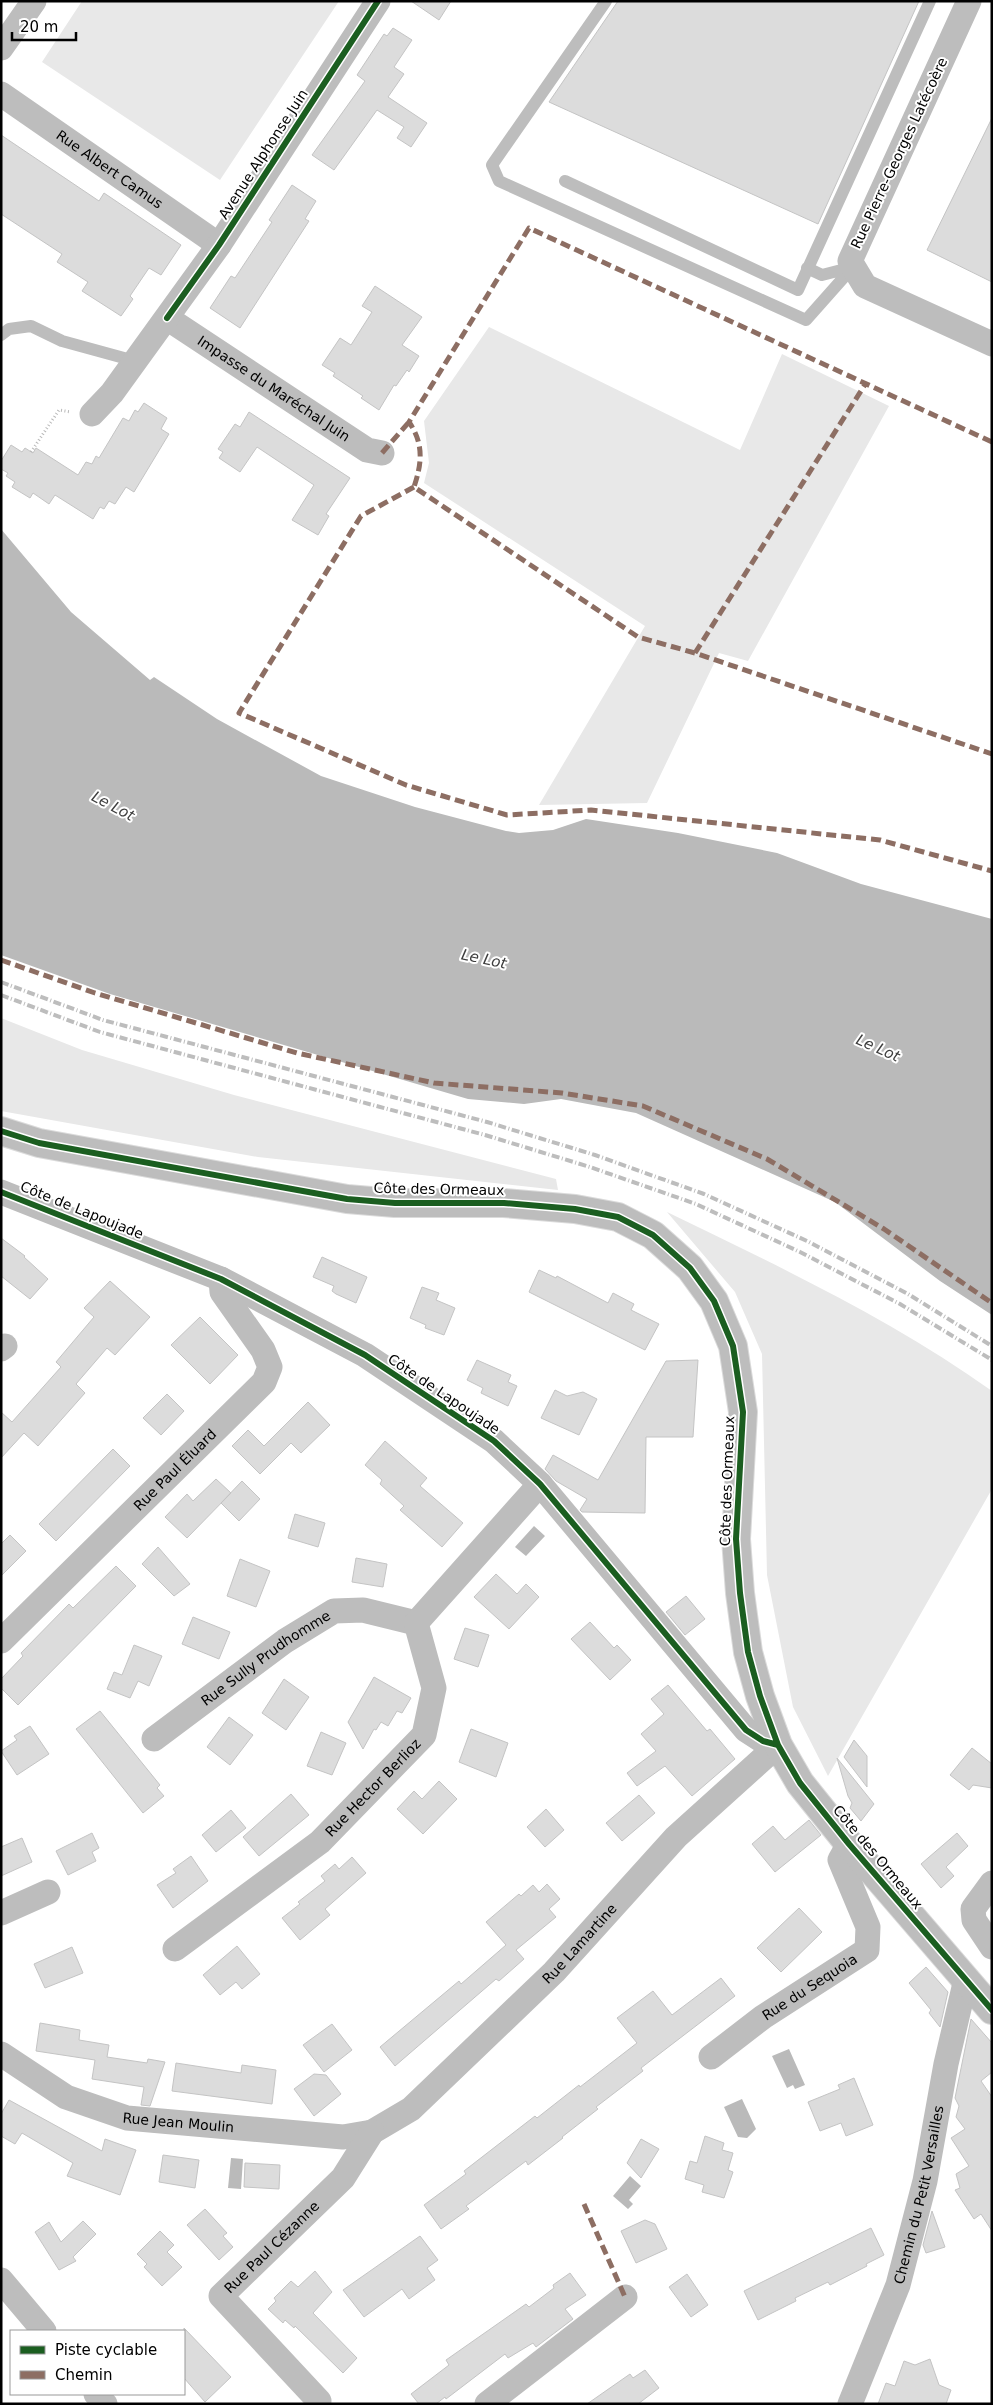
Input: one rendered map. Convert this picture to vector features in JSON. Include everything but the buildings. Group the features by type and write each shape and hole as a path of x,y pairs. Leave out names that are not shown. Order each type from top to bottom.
{"main road":[{"name":"Côte des Ormeaux","path":"1,1131 39,1144 347,1199 395,1203 504,1203 575,1210 618,1217 653,1235 690,1268 714,1301 733,1346 743,1412 736,1539 740,1592 748,1652 760,1696 778,1745 800,1783 849,1844 983,1994"}],"street":[{"path":"1,48 34,1"},
{"name":"Avenue Alphonse Juin","path":"92,414 112,393 219,245 378,1"},
{"name":"Rue Pierre-Georges Latécoère","path":"969,1 850,261 865,286 992,344"},
{"name":"Rue Albert Camus","path":"1,94 219,245"},
{"name":"Impasse du Maréchal Juin","path":"166,318 367,450 382,453"},
{"name":"Côte de Lapoujade","path":"1,1192 221,1279 364,1356 494,1442 540,1484 746,1730 762,1741 778,1745"},
{"name":"Rue Paul Éluard","path":"1,1641 264,1382 270,1367 263,1350 222,1292 221,1279"},
{"path":"416,1623 540,1484"},
{"name":"Rue Sully Prudhomme","path":"154,1739 285,1640 334,1612 363,1610 416,1623"},
{"name":"Rue Hector Berlioz","path":"175,1949 320,1842 424,1735 434,1688 416,1623"},
{"name":"Rue Lamartine","path":"372,2132 410,2109 425,2096 554,1972 676,1837 778,1745"},
{"name":"Rue du Sequoia","path":"711,2057 763,2017 867,1950 868,1927 840,1860 849,1844"},
{"path":"992,1884 973,1909 974,1920 992,1947"},
{"path":"1,1913 48,1892"},
{"name":"Chemin du Petit Versailles","path":"850,2404 898,2285 925,2181 946,2064 983,1994"},
{"name":"Rue Jean Moulin","path":"1,2054 66,2097 127,2118 343,2137 372,2132"},
{"name":"Rue Paul Cézanne","path":"319,2400 221,2296 343,2178 372,2132"},
{"path":"1,2280 43,2330"},
{"path":"487,2404 625,2297"}],"lane":[{"path":"606,1 492,165 499,181 806,320 853,267"},
{"path":"566,181 798,290 930,1"},
{"path":"807,268 822,275 853,267"},
{"path":"1,335 9,329 31,326 62,341 135,361"}],"path":[{"path":"32,452 59,410 92,414"}],"shaded area":[{"path":"82,1 339,1 220,180 42,62"},
{"path":"489,327 740,450 782,354 889,406 748,661 719,653 647,803 539,805 645,626 424,483 429,463 424,421"},
{"path":"1,1018 82,1050 234,1095 556,1179 558,1190 258,1157 1,1111"},
{"path":"667,1212 792,1273 874,1317 954,1365 992,1391 992,1489 828,1776 793,1707 767,1575 762,1354 735,1292"}],"water":[{"name":"Le Lot","path":"1,529 71,612 150,680 154,677 217,719 321,776 415,807 506,831 519,833 553,830 586,819 678,833 777,853 861,884 992,919 992,1315 940,1281 835,1202 636,1113 561,1099 524,1104 468,1099 110,994 1,955"},
{"path":"534,1526 545,1536 526,1556 515,1547"},
{"path":"789,2049 805,2085 795,2089 793,2085 787,2088 772,2056"},
{"path":"742,2099 756,2129 747,2138 738,2137 724,2107"},
{"path":"231,2158 243,2159 241,2189 228,2188"},
{"path":"630,2176 641,2186 629,2200 633,2204 628,2209 613,2196"}],"railway":[{"path":"1,982 103,1020 487,1122 595,1155 704,1194 807,1241 908,1294 992,1346"},
{"path":"1,995 100,1032 485,1135 590,1167 696,1204 800,1252 900,1304 992,1360"}],"marked path":[{"path":"992,442 529,228 409,422 417,438 420,454 419,470 414,487 638,637 695,653 992,754"},
{"path":"695,653 866,383"},
{"path":"382,453 409,422"},
{"path":"414,487 361,516 239,713 406,785 507,815 591,810 880,840 992,871"},
{"path":"1,960 95,993 297,1053 434,1083 562,1093 643,1106 767,1159 884,1229 992,1303"},
{"path":"584,2204 625,2297"}],"cycle path":[{"path":"167,318 219,245 378,1"},
{"path":"1,1131 39,1143 347,1199 395,1203 504,1203 575,1209 618,1217 653,1235 690,1268 714,1301 733,1346 743,1412 736,1539 740,1593 748,1652 760,1696 778,1745 800,1783 849,1844 992,2010"},
{"path":"1,1192 221,1279 365,1355 494,1441 540,1484 746,1730 763,1741 778,1745"}]}
